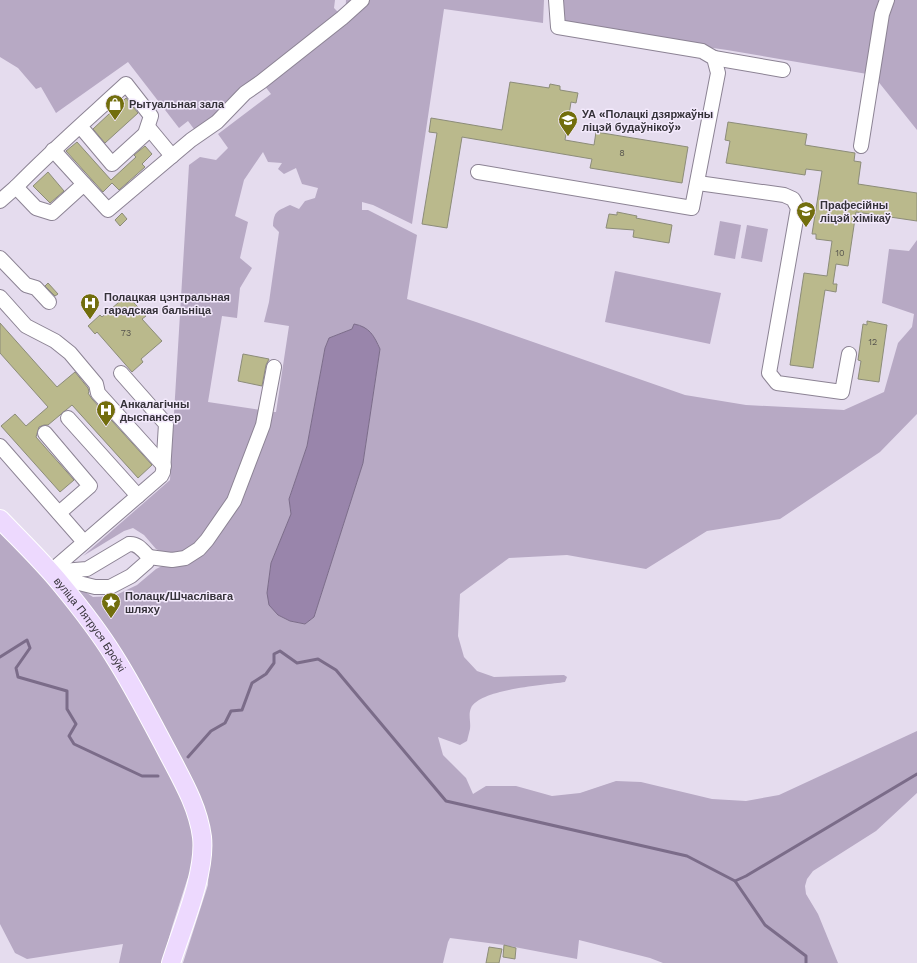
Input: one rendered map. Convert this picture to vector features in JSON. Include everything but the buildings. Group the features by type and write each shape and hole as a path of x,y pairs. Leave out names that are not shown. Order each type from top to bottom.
{"main road":[{"name":"вуліца Пятруся Броўкі","path":"0,519 55,577 114,656 163,743 197,815 202,838 201,860 197,883 171,963"}],"lane":[{"path":"53,150 108,210 191,140 217,122 245,93 342,18 362,0"},
{"path":"556,0 558,27 702,51 714,58 783,70"},
{"path":"861,146 882,14 887,0"},
{"path":"478,172 692,208 718,72 714,58"},
{"path":"0,201 53,150 126,84 151,116 145,134 112,164 80,126"},
{"path":"148,127 172,156"},
{"path":"698,183 784,195 793,200 798,208 769,373 777,383 842,392 849,354"},
{"path":"16,187 36,208 52,213 84,184"},
{"path":"0,258 26,285 36,288 49,302"},
{"path":"0,297 26,326 55,341 70,353 96,384 98,393 164,466"},
{"path":"55,577 87,570 129,544 138,545 148,557 172,560 185,558 199,549 234,501 263,425 274,367"},
{"path":"55,577 84,542 161,476 163,472 166,424 121,373"},
{"path":"68,418 138,496"},
{"path":"45,433 90,486 59,513"},
{"path":"0,446 84,542"},
{"path":"55,577 95,587 110,587 131,576 147,562 148,557"}],"shaded area":[{"path":"0,0 335,0 334,8 345,19 346,0 544,0 543,23 444,9 412,224 373,205 362,202 362,210 368,210 417,235 407,299 685,395 746,405 844,410 884,392 898,343 912,327 914,314 882,303 889,249 909,251 917,240 917,414 880,452 780,519 707,531 646,569 567,555 509,558 460,594 458,636 464,657 477,671 494,677 564,675 567,677 565,682 499,692 487,696 477,702 470,711 470,729 467,741 460,745 438,737 443,755 466,778 473,794 486,786 516,786 552,796 580,793 616,781 641,782 712,799 746,801 779,795 917,731 917,793 876,831 813,871 807,879 805,886 806,894 818,914 838,963 663,963 650,958 579,940 577,959 504,945 450,938 443,963 183,963 208,885 210,837 205,813 194,785 121,651 76,590 79,588 93,597 114,596 137,585 156,569 164,565 174,566 188,561 201,552 236,503 265,439 271,412 276,412 289,326 264,322 269,302 279,232 273,226 274,217 279,210 290,205 299,209 305,201 315,198 318,188 302,184 296,168 284,174 278,169 282,163 268,162 263,152 244,180 235,216 248,222 240,258 252,268 240,288 237,318 222,316 208,402 261,410 231,499 205,539 197,546 183,553 172,554 156,549 144,535 133,528 124,531 83,556 170,480 189,165 200,157 216,160 228,148 218,134 271,94 264,85 288,66 283,60 243,90 215,119 197,133 188,121 179,128 128,62 56,113 41,87 36,89 18,68 0,57","holes":["354,324 359,325 371,333 380,349 363,463 314,617 305,624 290,621 278,615 270,605 267,593 271,563 291,514 289,499 307,446 325,348 329,338 352,329"]},
{"path":"559,0 917,0 917,130 873,75 727,50 560,26"},
{"path":"720,221 741,225 735,259 714,255"},
{"path":"747,225 768,229 762,262 741,258"},
{"path":"615,271 721,293 710,344 605,322"},
{"path":"354,324 368,330 376,340 380,349 363,463 314,617 305,624 290,621 278,615 269,605 267,593 271,563 291,514 289,499 307,446 325,348 329,338 352,329"},
{"path":"0,530 55,585 110,659 192,817 196,860 187,880 162,963 119,963 123,944 27,959 15,953 0,924"}],"waterway":[{"path":"0,657 27,640 30,648 16,668 18,677 67,691 67,709 76,724 69,736 74,744 142,776 158,776"},
{"path":"188,757 211,731 225,723 231,711 242,710 252,683 266,674 274,663 274,654 280,651 297,663 318,659 336,670 446,801 687,856 735,881 765,925 806,956 806,963"},
{"path":"735,881 746,876 917,774"}],"place":[{"name":"Рытуальная зала","path":"115,121"},
{"name":"УА «Полацкі дзяржаўны ліцэй будаўнікоў»","path":"568,137"},
{"name":"Прафесійны ліцэй хімікаў","path":"806,228"},
{"name":"Полацкая цэнтральная гарадская бальніца","path":"90,320"},
{"name":"Анкалагічны дыспансер","path":"106,427"},
{"name":"Полацк/Шчаслівага шляху","path":"111,619"}]}
